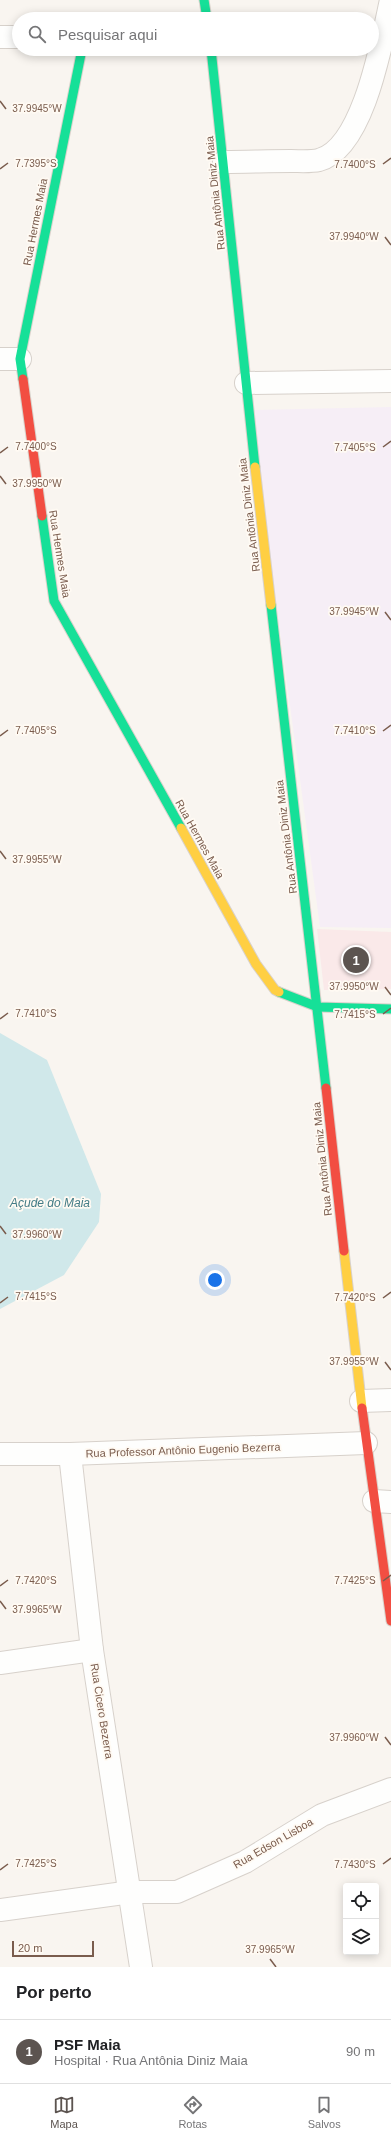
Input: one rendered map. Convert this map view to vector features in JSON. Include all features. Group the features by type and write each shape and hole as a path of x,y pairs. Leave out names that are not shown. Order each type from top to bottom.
{"main road":[{"path":"204,0 206,12"},
{"name":"Rua Hermes Maia","path":"80,56 10,359 54,601 256,964 275,990 318,1007"},
{"name":"Rua Antônia Diniz Maia","path":"212,56 246,383 318,1007 361,1401 366,1443 383,1502 391,1621"},
{"path":"318,1007 391,1009"}],"street":[{"path":"379,52 391,0"},
{"path":"0,37 12,37"},
{"path":"224,162 318,160 334,153 351,132 373,78 378,56"},
{"path":"246,383 391,381"},
{"path":"361,1401 391,1400"},
{"name":"Rua Professor Antônio Eugenio Bezerra","path":"0,1454 70,1454 366,1443"},
{"name":"Rua Cicero Bezerra","path":"70,1454 92,1650 142,1967"},
{"path":"0,1663 92,1650"},
{"name":"Rua Edson Lisboa","path":"0,1910 131,1892 178,1892 245,1862 322,1815 391,1789"}],"shaded area":[{"path":"391,407 391,928 320,927 250,410"},
{"path":"317,929 391,932 391,989 324,990"}],"water":[{"name":"Açude do Maia","path":"0,1033 47,1060 101,1194 99,1222 64,1275 0,1309"}],"traffic: fast":[{"path":"204,0 206,12"},
{"path":"23,379 20,359 81,56"},
{"path":"212,56 255,467"},
{"path":"42,516 54,601 181,828"},
{"path":"271,605 326,1088"},
{"path":"279,992 318,1007 391,1009"}],"traffic: slow":[{"path":"255,467 271,605"},
{"path":"181,828 256,964 275,990 279,992"},
{"path":"344,1251 362,1408"}],"traffic: jam":[{"path":"23,379 42,516"},
{"path":"326,1088 344,1251"},
{"path":"362,1408 391,1621"}],"place":[{"name":"PSF Maia","path":"356,960"}]}
